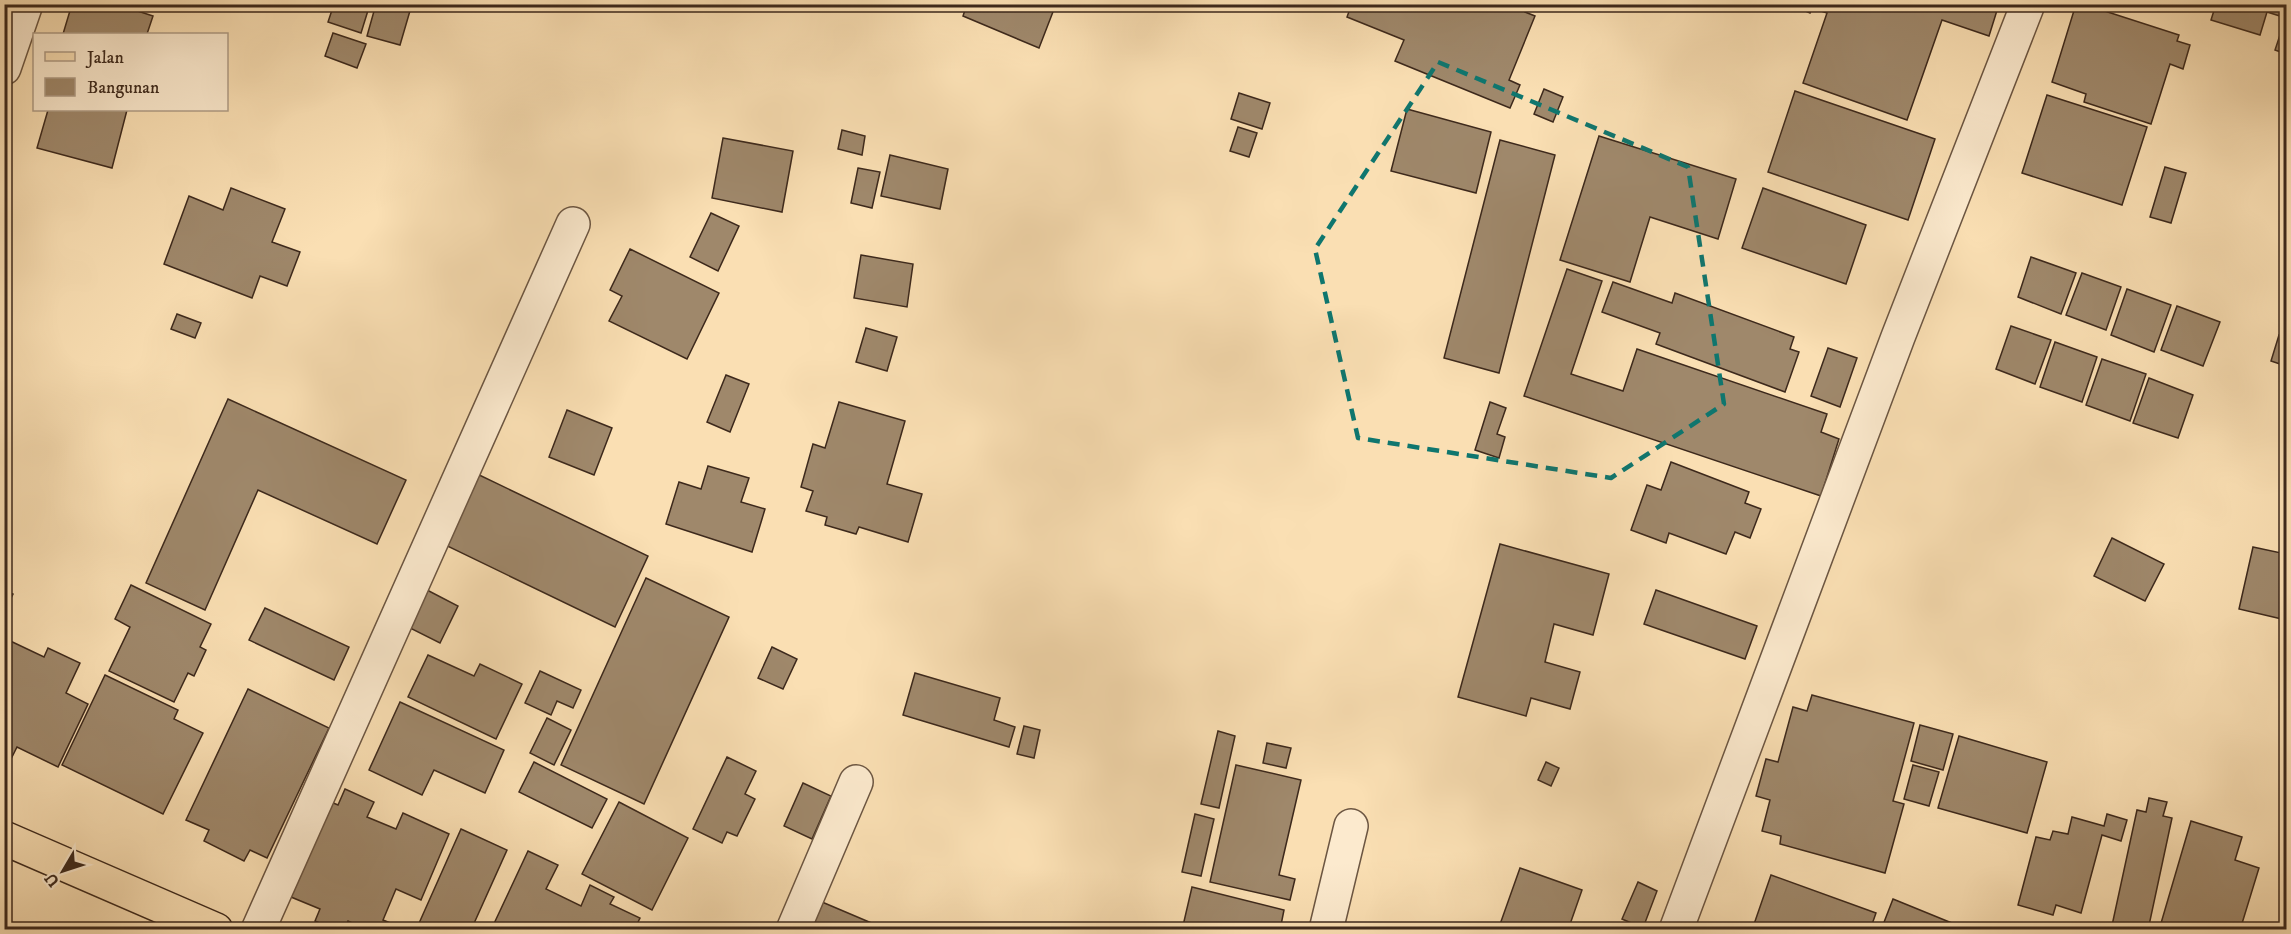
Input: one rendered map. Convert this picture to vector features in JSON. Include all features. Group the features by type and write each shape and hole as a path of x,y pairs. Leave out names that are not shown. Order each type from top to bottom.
{"main road":[{"path":"4,838 213,929"}],"street":[{"path":"4,68 26,4"},
{"path":"1676,930 1898,337 2028,4"},
{"path":"258,930 573,224"},
{"path":"793,930 856,782"},
{"path":"1326,930 1350,826"}],"highlighted area":[{"path":"1438,62 1688,167 1724,404 1611,478 1358,438 1315,249"}],"building":[{"path":"72,4 116,4 153,16 147,33 63,33"},
{"path":"334,4 370,4 361,33 328,22"},
{"path":"376,4 412,4 400,45 367,36"},
{"path":"967,4 1056,4 1039,48 963,16"},
{"path":"1349,4 1528,4 1525,12 1535,16 1509,80 1520,85 1510,108 1395,61 1404,40 1347,17 1351,6"},
{"path":"1789,4 1813,4 1810,13"},
{"path":"1820,4 1999,4 1989,36 1942,20 1907,120 1803,83 1827,13 1818,10"},
{"path":"2076,4 2083,4 2179,35 2177,41 2190,45 2183,69 2170,64 2151,124 2084,102 2086,94 2052,82"},
{"path":"2216,4 2286,5 2283,17 2267,12 2260,35 2211,20"},
{"path":"333,33 366,44 357,68 325,56"},
{"path":"2280,35 2286,37 2286,54 2275,50"},
{"path":"1544,89 1563,97 1553,122 1534,114"},
{"path":"1795,91 1935,139 1908,220 1768,172"},
{"path":"1239,93 1270,103 1262,129 1231,119"},
{"path":"2047,95 2147,127 2122,205 2022,173"},
{"path":"1407,109 1491,132 1476,193 1391,171"},
{"path":"48,111 127,111 112,168 37,148"},
{"path":"1238,127 1257,133 1249,157 1230,151"},
{"path":"842,130 865,136 862,155 838,149"},
{"path":"1599,136 1736,179 1718,239 1650,217 1630,282 1560,260"},
{"path":"723,138 793,151 782,212 712,198"},
{"path":"1500,140 1555,155 1499,373 1444,358"},
{"path":"890,155 948,169 940,209 881,196"},
{"path":"2165,167 2186,173 2171,223 2150,217"},
{"path":"858,168 880,172 872,208 851,203"},
{"path":"231,188 285,209 272,242 300,252 287,286 260,276 252,298 164,264 189,196 223,210"},
{"path":"1763,188 1866,225 1846,284 1742,248"},
{"path":"711,213 739,226 718,271 690,257"},
{"path":"630,249 719,293 687,359 609,321 622,296 610,290"},
{"path":"861,255 913,264 907,307 854,298"},
{"path":"2031,257 2076,273 2061,314 2018,297"},
{"path":"1567,269 1602,281 1571,374 1623,391 1637,349 1827,414 1821,432 1839,439 1821,496 1524,396"},
{"path":"2082,273 2121,287 2106,330 2066,315"},
{"path":"1613,282 1672,303 1675,293 1794,337 1790,349 1799,352 1785,392 1656,344 1660,333 1602,312"},
{"path":"2127,289 2171,305 2154,352 2111,335"},
{"path":"2177,306 2220,322 2203,366 2161,350"},
{"path":"177,314 201,323 195,338 171,329"},
{"path":"2011,326 2051,340 2035,384 1996,369"},
{"path":"866,328 897,337 887,371 856,362"},
{"path":"2279,335 2286,338 2286,377 2280,376 2283,365 2271,361"},
{"path":"2055,342 2097,357 2082,402 2040,387"},
{"path":"1828,348 1857,358 1840,407 1811,396"},
{"path":"2102,359 2146,374 2130,421 2086,405"},
{"path":"726,375 749,384 730,432 707,422"},
{"path":"2149,378 2193,395 2178,438 2133,423"},
{"path":"228,399 406,480 377,544 258,490 205,610 146,583"},
{"path":"839,402 905,421 887,484 922,494 908,542 859,527 856,534 825,525 827,517 806,511 813,491 801,487 813,444 825,448"},
{"path":"1490,402 1506,408 1497,434 1505,437 1499,458 1475,450"},
{"path":"567,410 612,428 594,475 549,457"},
{"path":"2286,451 2286,474 2280,472"},
{"path":"1671,462 1749,492 1745,503 1761,509 1750,538 1735,532 1726,554 1669,533 1666,543 1631,530 1647,485 1661,490"},
{"path":"708,466 749,478 741,502 765,509 752,552 666,524 679,482 701,489"},
{"path":"473,472 648,556 615,627 439,542"},
{"path":"2112,538 2164,564 2145,601 2094,576"},
{"path":"1500,544 1609,574 1593,635 1554,624 1545,662 1580,672 1570,709 1531,698 1526,716 1458,697"},
{"path":"2253,547 2286,554 2286,620 2239,609"},
{"path":"646,578 729,617 644,804 561,765"},
{"path":"131,585 211,624 200,647 206,650 194,676 188,673 174,702 109,671 130,627 115,619"},
{"path":"4,590 13,594 4,612"},
{"path":"427,590 458,606 440,643 408,627"},
{"path":"1656,590 1757,626 1745,659 1644,624"},
{"path":"265,608 349,647 334,680 249,640"},
{"path":"4,638 44,657 48,648 80,663 66,693 88,704 58,767 17,747 9,763 4,760"},
{"path":"772,647 797,659 783,689 758,678"},
{"path":"428,655 474,676 480,664 522,684 496,739 408,697"},
{"path":"540,671 581,690 573,708 557,701 551,715 525,703"},
{"path":"915,673 1000,698 994,720 1015,727 1009,747 903,715"},
{"path":"105,675 178,710 174,719 203,733 163,814 62,765"},
{"path":"248,689 329,728 267,858 250,850 244,861 204,841 209,830 186,820"},
{"path":"1812,695 1914,723 1893,801 1904,804 1885,873 1780,844 1781,836 1762,831 1770,800 1756,796 1766,759 1778,762 1793,707 1807,711"},
{"path":"400,702 504,750 485,793 434,770 422,795 369,770"},
{"path":"547,718 571,730 554,765 530,753"},
{"path":"1920,725 1953,734 1943,770 1911,761"},
{"path":"1024,726 1040,730 1034,758 1017,754"},
{"path":"1218,731 1235,736 1219,808 1201,804"},
{"path":"1959,736 2047,762 2027,833 1938,808"},
{"path":"1267,743 1291,748 1286,768 1263,763"},
{"path":"727,757 756,771 745,794 755,799 737,836 727,832 722,843 693,829"},
{"path":"534,762 607,799 592,828 519,792"},
{"path":"1546,762 1559,768 1551,786 1538,780"},
{"path":"1236,765 1301,780 1279,875 1295,879 1290,900 1210,882"},
{"path":"1913,765 1939,772 1929,806 1904,799"},
{"path":"803,783 831,796 812,839 784,826"},
{"path":"345,789 374,802 367,817 396,829 403,813 449,834 421,900 396,889 383,920 400,927 399,930 367,930 348,921 344,930 336,930 315,921 320,909 291,897 331,802 338,805"},
{"path":"2149,798 2167,802 2163,816 2172,818 2148,930 2111,930 2137,810 2146,812"},
{"path":"619,802 688,838 652,910 582,874"},
{"path":"1195,814 1214,819 1201,876 1182,872"},
{"path":"2107,814 2127,820 2121,841 2102,835 2081,913 2056,905 2053,915 2018,905 2036,837 2050,840 2053,831 2068,834 2072,817 2104,826"},
{"path":"2191,821 2242,837 2235,860 2259,868 2240,930 2159,930"},
{"path":"461,829 507,850 471,930 416,930"},
{"path":"528,851 558,865 546,889 581,906 590,885 614,897 610,904 640,918 634,930 491,930"},
{"path":"1520,868 1582,890 1568,930 1498,930"},
{"path":"1771,875 1876,913 1870,930 1752,930"},
{"path":"1638,882 1657,891 1643,928 1622,919"},
{"path":"1192,887 1284,910 1280,930 1182,930"},
{"path":"1893,899 1969,930 1881,930"},
{"path":"822,902 888,930 811,930"}]}
